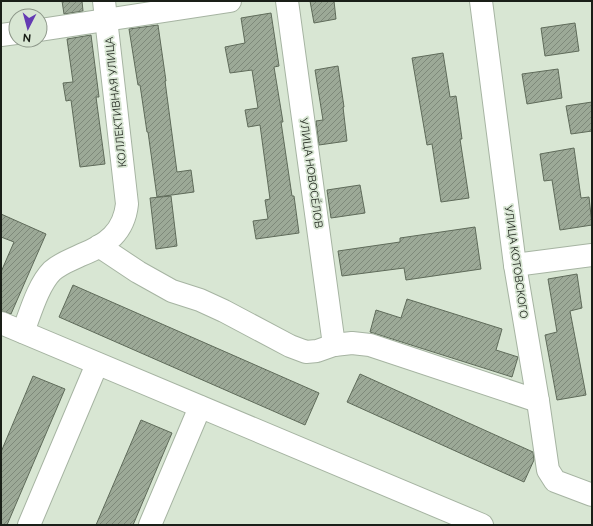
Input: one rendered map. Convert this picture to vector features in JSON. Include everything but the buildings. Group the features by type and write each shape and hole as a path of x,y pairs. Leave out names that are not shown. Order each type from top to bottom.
{"street":[{"path":"48,28 105,10 230,1"},
{"name":"УЛИЦА НОВОСЁЛОВ","path":"287,1 334,346"},
{"name":"УЛИЦА КОТОВСКОГО","path":"481,1 515,266 548,470 555,481 592,495"},
{"name":"КОЛЛЕКТИВНАЯ УЛИЦА","path":"23,332 41,288 50,272 61,264 86,254 116,234 126,215 105,10"},
{"path":"99,246 138,272 166,288 224,310 290,346 306,352 318,351 334,346 352,343 370,345 538,401"},
{"path":"515,266 592,255"},
{"path":"1,322 97,364 482,525"},
{"path":"29,525 97,364"},
{"path":"150,525 200,407"}]}
